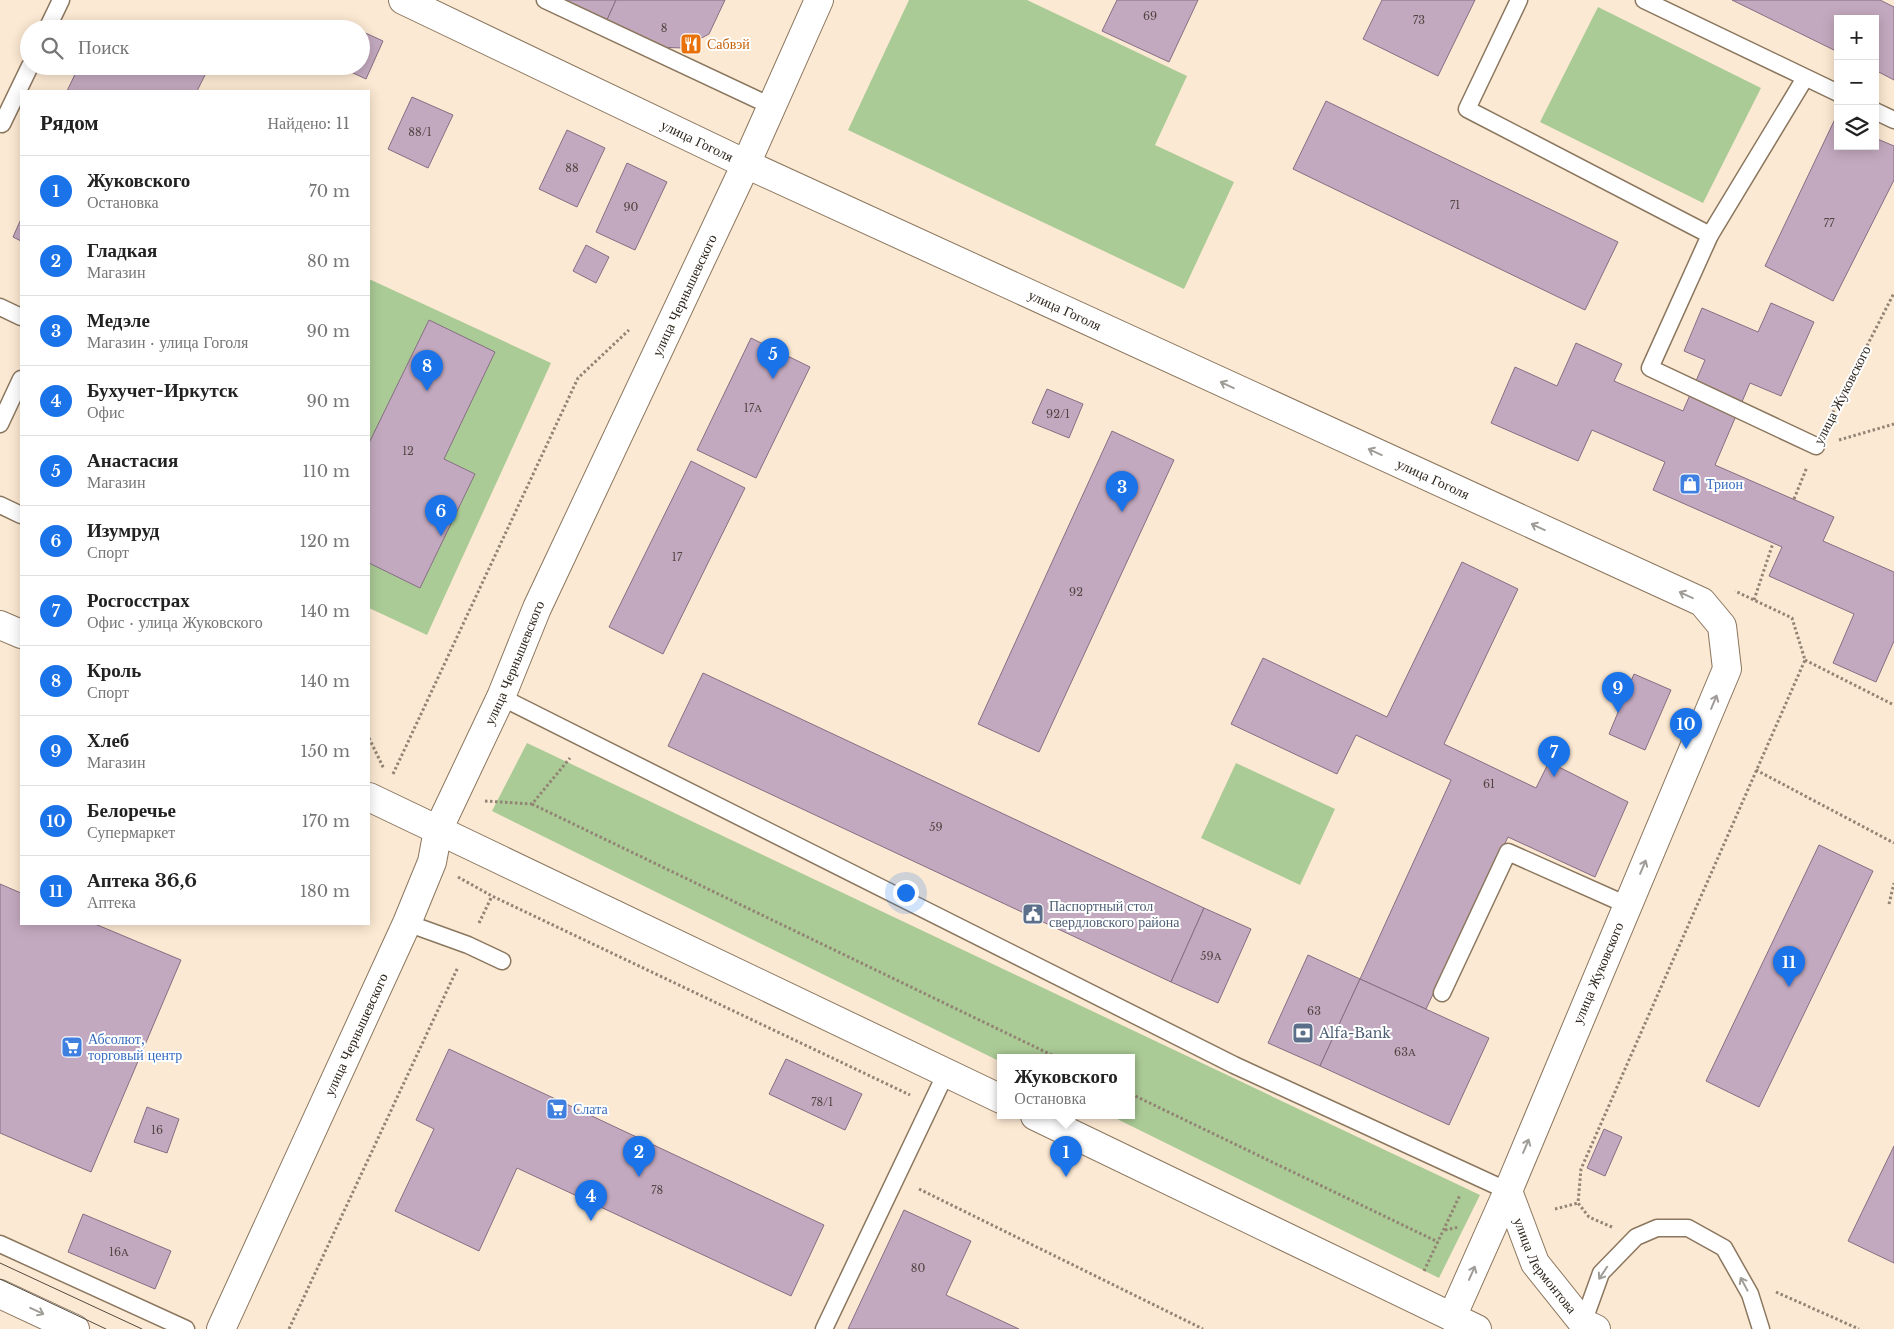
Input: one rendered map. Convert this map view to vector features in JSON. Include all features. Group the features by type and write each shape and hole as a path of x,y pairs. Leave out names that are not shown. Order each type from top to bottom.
{"main road":[{"name":"улица Гоголя","path":"404,0 746,164 1702,602 1722,626"},
{"name":"улица Чернышевского","path":"221,1329 406,923 432,862 438,830 501,697 537,608 746,164 819,0"},
{"path":"0,624 20,634"},
{"name":"улица Жуковского","path":"1452,1317 1508,1191 1727,669 1722,626"},
{"path":"379,789 438,830 997,1097"},
{"path":"1041,1119 1477,1329"},
{"name":"улица Лермонтова","path":"1508,1191 1535,1263 1587,1327"},
{"path":"0,1294 75,1329"}],"lane":[{"path":"51,20 61,0"},
{"path":"545,0 771,106"},
{"path":"1519,0 1467,109 1710,235"},
{"path":"1644,0 1834,91"},
{"path":"0,123 2,124 26,75"},
{"path":"1805,78 1710,235 1650,368 1816,446"},
{"path":"1879,113 1894,120"},
{"path":"0,307 20,317"},
{"path":"0,424 20,381"},
{"path":"0,504 20,514"},
{"path":"501,697 1234,1065 1508,1191"},
{"path":"1442,993 1508,852 1627,905"},
{"path":"406,923 468,945 502,961"},
{"path":"824,1329 946,1073"},
{"path":"1587,1327 1601,1273 1636,1237 1657,1228 1688,1228 1724,1248 1750,1294 1761,1329"},
{"path":"0,1244 186,1329"}],"path":[{"name":"улица Жуковского","path":"1794,499 1816,446 1894,293"},
{"path":"379,789 578,378 629,330"},
{"path":"1816,446 1894,424"},
{"path":"1754,600 1773,543"},
{"path":"1636,1237 1589,1217 1578,1203 1581,1169 1805,660 1792,618 1727,587"},
{"path":"1805,660 1894,705"},
{"path":"370,740 386,773"},
{"path":"532,804 586,740"},
{"path":"1756,770 1894,843"},
{"path":"484,801 532,804 1050,1054"},
{"path":"432,862 492,896 930,1104"},
{"path":"1889,904 1894,883"},
{"path":"289,1329 492,896"},
{"path":"1135,1096 1438,1242"},
{"path":"1424,1271 1470,1174"},
{"path":"896,1178 1203,1329"},
{"path":"1555,1209 1578,1203"},
{"path":"1444,1230 1464,1226"},
{"path":"1739,1275 1859,1329"}],"green space":[{"path":"909,0 1027,0 1187,76 1155,145 1234,182 1184,289 848,130"},
{"path":"1598,7 1761,88 1703,203 1540,122"},
{"path":"370,279 551,363 427,635 370,608"},
{"path":"527,743 1480,1195 1439,1278 1117,1119 1135,1119 1135,1054 997,1054 997,1060 492,811"},
{"path":"1236,763 1335,809 1300,885 1201,838"}],"building":[{"path":"558,0 616,0 606,22"},
{"path":"616,0 725,0 709,34 683,48 653,47 606,22"},
{"path":"1117,0 1198,0 1169,62 1102,31"},
{"path":"1382,0 1475,0 1438,76 1363,39"},
{"path":"1732,0 1880,0 1894,7 1894,80 1879,72 1879,15 1834,15 1834,50"},
{"path":"370,35 383,41 370,70"},
{"path":"75,75 205,75 198,90 67,90"},
{"path":"357,75 368,75 366,79"},
{"path":"412,97 453,115 428,168 388,149"},
{"path":"1326,101 1618,242 1585,310 1293,169"},
{"path":"1834,121 1834,150 1879,150 1879,140 1894,146 1894,180 1833,301 1765,266"},
{"path":"567,130 605,148 577,207 539,189"},
{"path":"627,163 667,182 635,250 596,232"},
{"path":"20,221 20,240 13,237"},
{"path":"586,245 609,257 596,283 573,271"},
{"path":"1771,303 1814,322 1781,396 1750,383 1715,465 1834,517 1823,541 1894,572 1894,641 1876,682 1833,663 1854,614 1769,576 1782,547 1653,490 1665,462 1592,430 1578,461 1491,423 1515,367 1557,386 1576,343 1622,364 1614,381 1683,411 1705,360 1684,351 1702,308 1758,332"},
{"path":"429,320 495,352 444,459 475,474 420,588 370,563 370,441"},
{"path":"751,338 810,367 756,478 697,450"},
{"path":"1047,389 1083,404 1069,438 1032,423"},
{"path":"1112,431 1174,460 1039,752 978,724"},
{"path":"691,461 745,488 663,654 609,627"},
{"path":"1462,562 1518,589 1444,744 1536,788 1549,762 1628,802 1595,877 1508,837 1426,1009 1360,979 1451,780 1356,735 1337,774 1231,724 1263,658 1387,717"},
{"path":"703,673 1204,908 1171,982 668,746"},
{"path":"1634,674 1671,690 1645,750 1609,734"},
{"path":"1819,845 1873,871 1759,1107 1706,1081"},
{"name":"Абсолют, торговый центр","path":"0,884 20,893 20,925 97,925 181,960 91,1172 0,1133"},
{"path":"1204,908 1251,929 1218,1003 1171,982"},
{"path":"1308,955 1360,979 1320,1066 1268,1043"},
{"path":"1360,979 1489,1038 1449,1125 1320,1066"},
{"path":"449,1049 824,1225 791,1296 517,1168 479,1251 395,1211 434,1129 416,1120"},
{"path":"786,1059 862,1094 845,1130 769,1094"},
{"path":"147,1107 179,1119 167,1153 134,1142"},
{"path":"1604,1129 1622,1137 1605,1176 1587,1168"},
{"path":"1894,1146 1894,1263 1848,1241"},
{"path":"904,1210 971,1241 946,1295 1019,1329 848,1329"},
{"path":"83,1214 171,1251 155,1289 68,1252"}],"tram line":[{"path":"0,1263 142,1329"},
{"path":"0,1279 106,1329"}],"place":[{"name":"Сабвэй","path":"691,44"},
{"name":"Анастасия","path":"773,379"},
{"name":"Кроль","path":"427,391"},
{"name":"Трион","path":"1690,484"},
{"name":"Медэле","path":"1122,512"},
{"name":"Изумруд","path":"441,536"},
{"name":"Хлеб","path":"1618,713"},
{"name":"Белоречье","path":"1686,749"},
{"name":"Росгосстрах","path":"1554,777"},
{"name":"Паспортный стол свердловского района","path":"1033,914"},
{"name":"Аптека 36,6","path":"1789,987"},
{"name":"Alfa-Bank","path":"1303,1033"},
{"name":"Абсолют, торговый центр","path":"72,1047"},
{"name":"Слата","path":"557,1109"},
{"name":"Гладкая","path":"639,1177"},
{"name":"Жуковского","path":"1066,1177"},
{"name":"Бухучет-Иркутск","path":"591,1221"}]}
